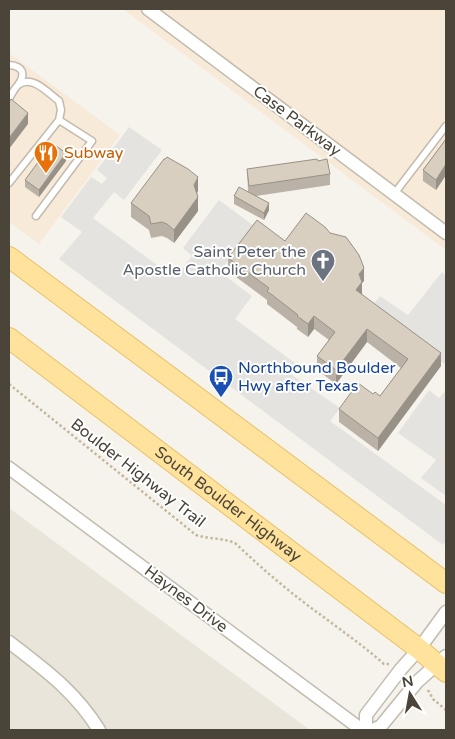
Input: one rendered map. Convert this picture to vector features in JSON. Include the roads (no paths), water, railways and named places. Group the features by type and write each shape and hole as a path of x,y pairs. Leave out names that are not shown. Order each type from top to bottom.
{"main road":[{"path":"9,257 446,583"},
{"name":"South Boulder Highway","path":"9,338 419,649 443,664"}],"street":[{"name":"Case Parkway","path":"148,9 446,232"},
{"name":"Haynes Drive","path":"9,468 362,730"},
{"path":"366,730 366,715 446,612"},
{"path":"9,642 60,681 88,712 100,730"},
{"path":"373,730 381,726 417,682 443,664"}],"lane":[{"path":"9,65 17,67 23,74 23,78 9,99"},
{"path":"9,184 59,120 61,110 59,101 35,83 27,82 18,86"},
{"path":"36,216 92,141 59,120"},
{"path":"394,194 446,126"}],"place":[{"name":"Subway","path":"46,174"},
{"name":"Saint Peter the Apostle Catholic Church","path":"323,282"},
{"name":"Northbound Boulder Hwy after Texas","path":"221,398"}]}
